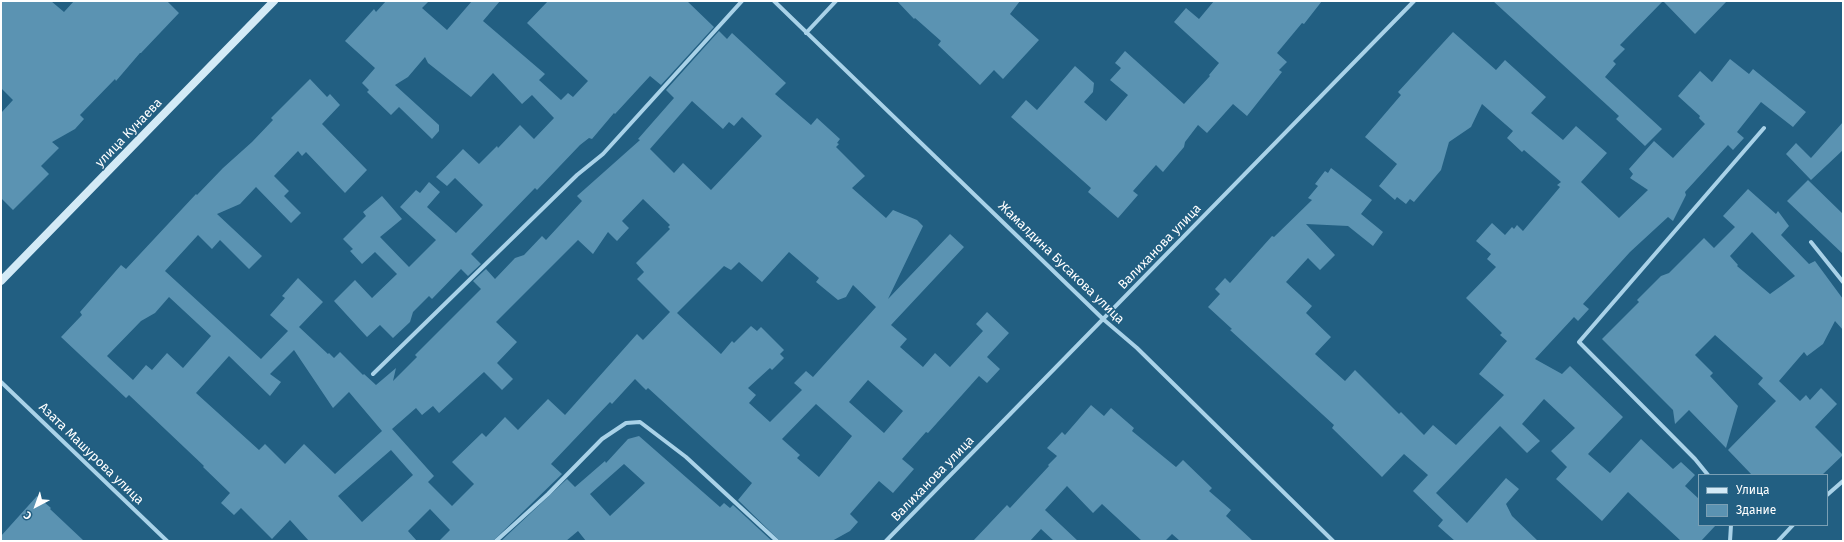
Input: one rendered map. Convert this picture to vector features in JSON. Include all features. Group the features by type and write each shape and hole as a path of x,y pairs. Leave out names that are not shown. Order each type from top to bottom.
{"main road":[{"name":"улица Кунаева","path":"1,281 274,1"}],"street":[{"path":"373,374 577,175 603,154 742,1"},
{"name":"Жамалдина Бусакова улица","path":"774,1 1103,319 1137,348 1333,541"},
{"path":"806,33 836,1"},
{"name":"Валиханова улица","path":"886,541 1414,1"},
{"path":"1707,474 1695,459 1579,342 1764,128"},
{"path":"1811,242 1843,282"},
{"name":"Азата Машурова улица","path":"1,382 167,541"},
{"path":"496,541 548,494 602,439 626,423 640,422 686,457 777,541"},
{"path":"1828,494 1843,481"},
{"path":"1730,541 1731,526"},
{"path":"1778,541 1793,526"}],"building":[{"path":"1,1 51,1 64,12 74,1 167,1 179,13 140,53 116,81 115,79 80,115 84,119 75,129 52,142 59,148 41,166 49,174 13,210 1,198 1,113 13,100 1,88"},
{"path":"386,1 429,1 422,8 447,30 472,1 500,1 483,21 545,74 539,80 561,100 568,93 573,97 588,81 527,23 548,1 687,1 714,27 661,85 650,76 615,114 614,113 592,139 589,138 580,145 537,190 535,188 471,254 481,264 468,276 461,269 432,299 429,296 413,312 410,322 393,338 380,325 367,337 334,301 355,280 372,298 397,274 375,252 362,264 350,251 353,249 343,239 366,216 363,212 382,196 402,219 380,237 409,267 436,240 400,207 416,190 420,193 429,182 440,192 427,207 456,233 483,205 455,178 447,186 436,177 463,149 479,164 497,146 498,148 520,125 534,139 554,118 532,95 522,104 493,73 471,97 428,63 425,57 408,77 395,85 439,125 439,131 432,139 399,107 391,115 367,92 369,90 362,83 375,68 345,41 374,9 376,12"},
{"path":"897,1 1020,1 1010,14 1039,40 1003,79 994,70 980,85 938,45 941,41 915,18 914,19"},
{"path":"1214,1 1322,1 1304,24 1302,23 1277,53 1287,62 1279,70 1282,72 1247,116 1233,104 1207,133 1198,125 1185,142 1184,147 1163,172 1156,165 1133,191 1138,195 1118,218 1088,192 1091,188 1011,117 1026,100 1037,110 1075,66 1094,83 1093,92 1084,102 1106,121 1128,95 1110,80 1121,68 1115,63 1125,51 1184,104 1210,76 1209,75 1219,63 1174,22 1186,8 1199,19"},
{"path":"1493,1 1663,1 1620,45 1625,49 1613,61 1616,64 1605,77 1662,129 1645,146 1616,119 1619,116"},
{"path":"1663,1 1727,1 1695,34"},
{"path":"719,31 727,39 732,33 786,83 775,94 811,125 817,118 840,139 837,143 839,144 836,147 865,176 852,188 886,218 893,210 917,220 923,226 888,299 950,234 964,247 891,325 907,339 900,347 923,367 935,353 950,367 983,331 976,324 987,312 1009,333 987,357 1000,369 987,383 979,376 928,433 926,432 902,459 914,469 893,493 879,481 850,514 858,522 850,531 832,541 780,541 738,500 752,483 648,388 646,390 635,379 612,404 610,402 551,464 562,474 493,541 439,541 450,530 430,509 408,531 417,541 309,541 290,520 272,539 241,508 234,515 221,503 230,493 203,467 204,466 129,395 126,398 61,337 82,315 80,312 121,265 126,269 196,194 197,195 223,168 252,142 273,120 271,118 310,79 327,97 330,94 340,105 322,124 367,170 345,193 306,152 302,156 298,151 274,176 289,191 284,196 301,213 291,223 256,187 240,204 217,214 262,256 249,269 220,240 212,249 198,235 165,271 261,359 288,331 270,315 285,298 282,296 298,278 323,302 299,327 334,358 340,352 363,375 364,374 376,385 396,368 393,381 417,357 415,355 481,289 473,281 486,269 495,279 515,258 524,255 542,236 546,240 582,201 577,196 640,140 638,139 674,98 666,90","holes":["692,101 723,129 729,122 734,126 742,117 762,136 711,190 683,163 674,173 650,149","643,199 670,225 668,227 670,229 636,263 644,272 637,279 670,312 643,340 637,334 565,415 548,399 518,430 505,417 486,437 482,433 452,462 474,484 452,506 428,482 434,476 392,429 416,408 422,415 433,406 439,413 484,372 502,390 513,379 497,363 517,342 496,322 578,240 593,254 608,232 617,241 629,228 622,221","789,252 819,278 816,282 838,300 846,297 853,285 876,307 813,377 806,371 794,383 802,390 770,422 749,403 756,395 748,388 770,368 772,370 784,358 780,354 784,350 761,327 757,331 751,326 734,343 732,341 721,354 677,313 724,266 731,270 739,262 762,282","169,297 211,336 183,368 167,353 152,370 146,365 133,380 107,356 141,321 155,313","294,350 333,408 349,392 382,431 335,474 304,444 285,464 265,444 259,450 196,393 229,356 270,396 281,382 270,374","868,380 903,411 884,433 849,402","816,404 852,436 819,477 797,458 800,455 782,439","391,450 413,475 362,522 338,496"]},
{"path":"1453,32 1496,70 1505,60 1546,97 1531,113 1563,140 1576,126 1607,153 1581,182 1619,218 1648,190 1630,178 1633,174 1629,169 1654,141 1673,158 1705,124 1699,118 1700,116 1678,96 1700,71 1712,82 1730,59 1749,74 1753,69 1806,112 1793,127 1761,102 1737,132 1744,138 1733,150 1728,145 1685,192 1686,195 1673,221 1668,217 1630,252 1583,304 1589,309 1578,321 1574,317 1535,359 1562,374 1570,366 1623,417 1588,454 1610,473 1641,439 1673,469 1681,462 1695,475 1685,486 1698,498 1698,526 1715,526 1701,541 1681,541 1628,492 1602,521 1556,479 1567,467 1551,451 1575,428 1544,399 1522,424 1540,441 1527,453 1500,426 1436,493 1467,523 1506,478 1519,489 1506,504 1512,516 1538,541 1455,541 1438,526 1443,520 1413,491 1428,475 1404,454 1382,477 1332,428 1334,425 1230,330 1232,329 1208,307 1220,294 1215,289 1225,278 1230,283 1272,236 1274,237 1312,200 1308,198 1318,186 1315,184 1325,171 1328,173 1331,168 1372,200 1361,214 1383,232 1373,246 1348,226 1306,224 1335,255 1320,270 1308,258 1286,282 1312,306 1306,313 1331,337 1315,354 1345,381 1355,370 1399,414 1401,412 1424,435 1433,425 1456,445 1504,395 1479,374 1507,341 1500,335 1502,333 1466,298 1496,267 1487,259 1491,254 1476,241 1492,223 1505,235 1512,227 1514,229 1517,225 1523,231 1560,187 1557,185 1561,182 1524,150 1522,152 1507,138 1513,131 1482,104 1471,127 1449,142 1441,170 1414,202 1410,199 1406,204 1397,197 1395,200 1379,186 1397,164 1365,137 1401,95 1398,92"},
{"path":"1843,122 1843,150 1811,180 1786,154 1796,143 1811,158"},
{"path":"1808,180 1843,214 1843,254 1787,201"},
{"path":"1748,189 1776,214 1778,211 1789,226 1781,235 1809,264 1815,261 1843,299 1843,330 1835,321 1823,344 1807,356 1804,352 1779,381 1800,401 1806,395 1810,400 1821,388 1837,404 1815,427 1843,455 1823,474 1751,474 1728,450 1776,401 1758,384 1763,378 1715,335 1695,355 1713,373 1710,376 1738,406 1726,448 1689,410 1675,424 1673,410 1602,339 1639,302 1637,300 1661,276 1669,273 1704,238 1714,248 1735,227 1723,216","holes":["1752,232 1795,276 1770,294 1737,266 1738,265 1730,256"]},
{"path":"1091,405 1104,416 1111,408 1134,428 1132,431 1176,467 1183,460 1212,488 1209,491 1231,510 1226,516 1253,541 1180,541 1172,534 1165,541 1142,541 1102,504 1093,513 1067,486 1045,510 1078,541 1054,541 1041,529 1030,541 973,541 1007,505 1010,508 1049,466 1048,465 1057,456 1047,448 1062,432 1065,435"},
{"path":"639,436 720,507 724,503 730,508 733,505 772,541 586,541 578,531 566,541 501,541 567,479 575,487 605,461 606,463 628,439","holes":["624,464 645,483 610,516 590,494"]},
{"path":"37,496 84,541 1,541 1,536"}]}
